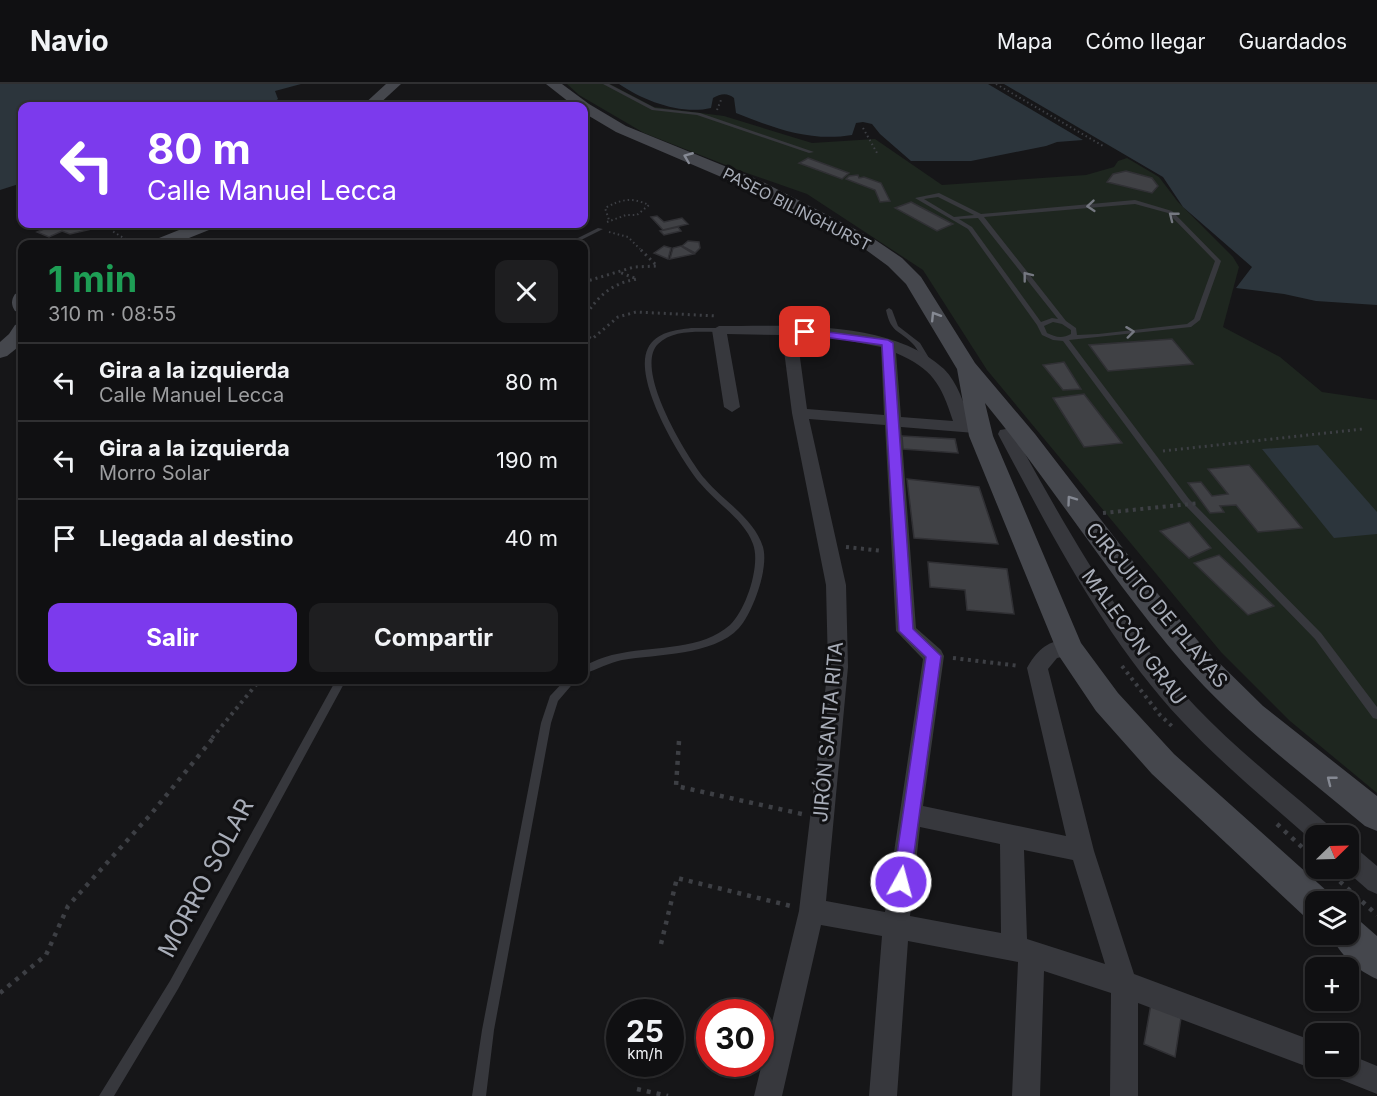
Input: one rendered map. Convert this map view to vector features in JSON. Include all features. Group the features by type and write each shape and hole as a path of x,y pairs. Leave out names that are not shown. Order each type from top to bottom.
{"main road":[{"path":"374,102 394,84"},
{"name":"PASEO BILINGHURST","path":"553,84 576,102"},
{"name":"PASEO BILINGHURST","path":"588,110 621,129 753,184 868,243 895,262 914,281 966,366"},
{"path":"170,240 198,228"},
{"path":"0,352 18,335"},
{"path":"966,366 971,428 1069,648 1107,702 1163,764 1305,894"},
{"name":"CIRCUITO DE PLAYAS","path":"966,366 1009,428 1194,656 1252,715 1377,816"},
{"path":"971,428 992,420 1009,428"},
{"path":"1359,944 1377,961"}],"street":[{"path":"732,407 719,330 789,331 838,335 888,343 928,363 948,386 971,428"},
{"name":"JIRÓN SANTA RITA","path":"768,1096 812,911 838,667 836,585 800,413 789,331"},
{"path":"883,1096 896,927 909,814 934,656 906,631 888,343"},
{"path":"800,413 971,428"},
{"name":"MALECÓN GRAU","path":"1009,428 1038,493 1107,606 1151,668 1189,713 1312,825"},
{"path":"1069,648 1053,649 1037,668 1048,720 1082,850 1124,984 1124,1096"},
{"path":"909,814 1082,850"},
{"path":"1012,836 1023,951 1026,1096"},
{"path":"1359,866 1377,882"},
{"path":"812,911 1023,951 1124,984 1305,1052"},
{"path":"1359,1073 1377,1080"}],"lane":[{"path":"605,84 654,109 698,114 811,152"},
{"path":"956,218 979,215 1135,202 1170,212 1218,261 1197,320 1188,326 1098,336 1069,338 1048,336 1041,331 1041,325 970,228 918,198 939,195 979,215 1064,322 1074,329 1069,338"},
{"path":"937,208 959,205"},
{"path":"577,240 600,229"},
{"path":"890,310 892,324 897,332 914,341 928,363"},
{"path":"1041,325 1047,321 1064,322"},
{"path":"588,668 601,661 618,657 698,645 717,638 734,627 755,584 761,561 759,546 740,520 690,466 652,388 647,369 647,356 651,346 663,338 689,330 719,330"},
{"path":"1069,338 1186,501 1318,636 1377,716"},
{"name":"MORRO SOLAR","path":"106,1096 174,985 338,684"},
{"path":"479,1096 488,1030 546,723 554,699 567,684"}],"path":[{"path":"996,84 1105,147"},
{"path":"863,128 877,153"},
{"path":"630,197 649,206 637,215 626,215 619,219 609,220 605,208 623,199 630,197"},
{"path":"111,228 127,240"},
{"path":"588,281 634,267 657,266 633,240 600,229"},
{"path":"588,312 595,301 608,289 622,281 637,279 618,271"},
{"path":"1152,453 1362,429"},
{"path":"1103,513 1199,503"},
{"path":"827,545 900,553"},
{"path":"934,656 1037,668"},
{"path":"0,993 46,955 68,906 151,814 257,684"},
{"path":"679,741 676,786 821,818"},
{"path":"660,944 677,878 812,911"},
{"path":"1337,879 1377,915"},
{"path":"637,1089 668,1096"}],"shaded area":[{"path":"0,84 301,84 275,91 278,99 274,102 18,102 18,184 0,190"},
{"path":"567,84 610,84 654,107 724,116 812,143 875,139 942,185 1086,175 1114,167 1118,161 1127,158 1159,177 1178,202 1233,257 1239,267 1223,327 1280,357 1322,392 1377,400 1377,793 1290,721 1221,652 987,370 923,270 807,194 644,133 579,95"},
{"path":"619,84 988,84 1083,140 1057,142 971,161 911,161 872,124 856,123 852,135 822,137 807,135 778,128 736,113 734,98 726,94 713,98 711,108 687,110 651,101"},
{"path":"1004,84 1377,84 1377,305 1316,301 1236,288 1252,267 1183,207 1163,177"},
{"path":"1318,445 1377,512 1377,534 1334,538 1262,449"}],"building":[{"path":"808,158 849,173 842,179 799,163"},
{"path":"1126,171 1152,178 1158,186 1152,193 1107,182 1113,174"},
{"path":"858,175 859,178 864,177 881,183 890,201 880,202 875,190 846,179 849,176"},
{"path":"911,202 953,224 937,231 895,208"},
{"path":"657,216 664,222 682,218 688,224 663,230 651,217"},
{"path":"678,227 681,231 664,235 660,231"},
{"path":"46,228 96,228 70,234 62,231 49,237 37,232"},
{"path":"688,241 699,242 700,248 695,253 682,246"},
{"path":"664,246 671,248 668,259 654,253"},
{"path":"681,246 694,254 670,259 673,248"},
{"path":"1172,339 1193,364 1108,371 1089,345"},
{"path":"1064,362 1081,389 1063,390 1043,365"},
{"path":"1084,394 1122,443 1084,447 1053,398"},
{"path":"902,436 955,439 958,453 903,449"},
{"path":"1249,465 1302,528 1258,532 1236,505 1220,506 1224,512 1210,513 1188,483 1201,482 1212,496 1228,494 1208,469"},
{"path":"907,479 979,487 998,544 914,538"},
{"path":"1189,522 1211,548 1189,558 1160,531"},
{"path":"1219,555 1274,606 1248,615 1194,563"},
{"path":"928,562 1007,569 1014,614 967,610 965,590 930,587"},
{"path":"1151,1004 1181,1018 1175,1057 1144,1044"}],"route":[{"path":"805,332 888,343 906,631 934,656 909,814 901,882"}]}
